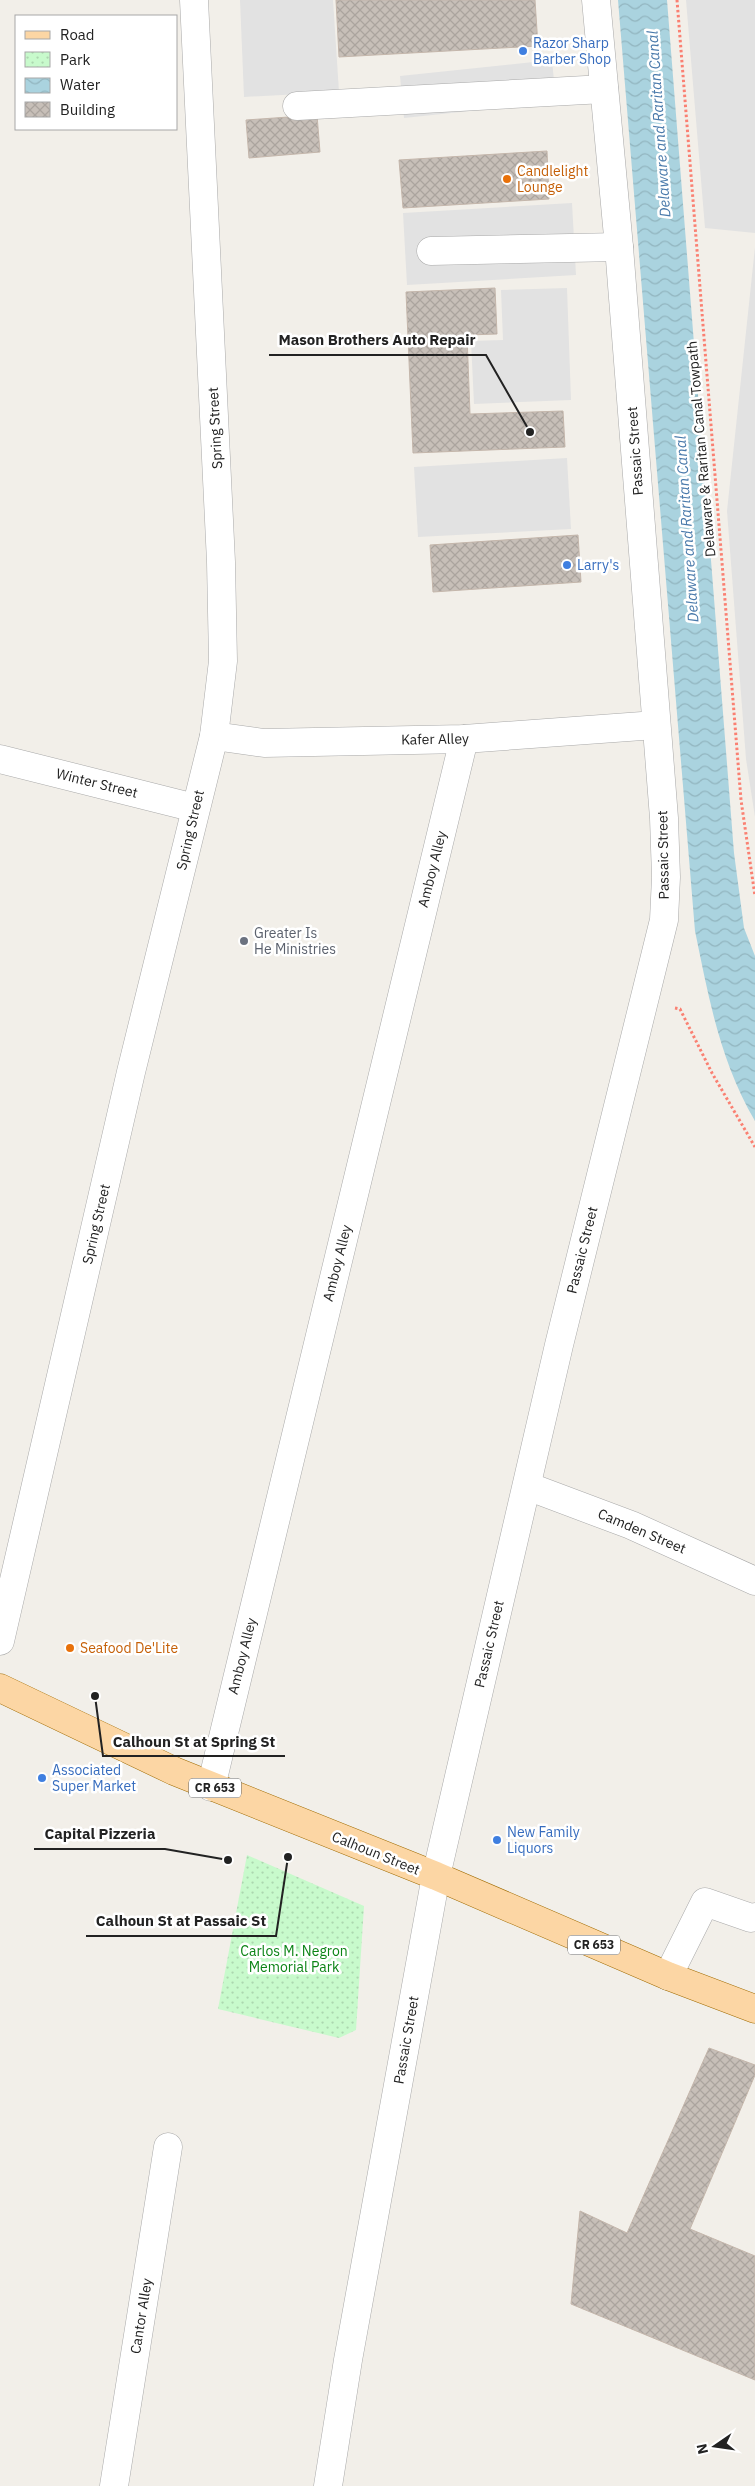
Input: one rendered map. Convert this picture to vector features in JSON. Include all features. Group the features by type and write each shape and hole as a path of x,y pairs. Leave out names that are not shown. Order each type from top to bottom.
{"main road":[{"name":"Calhoun Street","path":"0,1688 142,1757 211,1787 436,1876 668,1976 755,2009"}],"street":[{"name":"Spring Street","path":"0,1641 194,808 214,736 222,661 223,614 194,0"},
{"name":"Passaic Street","path":"328,2486 348,2360 436,1876 567,1309 664,920 666,877 656,725 619,247 596,0"},
{"path":"297,106 604,89"},
{"path":"432,251 619,247"},
{"name":"Kafer Alley","path":"214,736 264,743 464,739 656,725"},
{"name":"Amboy Alley","path":"211,1787 464,739"},
{"name":"Winter Street","path":"0,759 194,808"},
{"name":"Camden Street","path":"526,1486 630,1525 755,1581"},
{"path":"668,1976 705,1902 754,1922"},
{"name":"Cantor Alley","path":"114,2486 168,2147"}],"path":[{"name":"Delaware & Raritan Canal Towpath","path":"677,0 741,800 755,896"},
{"path":"645,1000 680,1009 712,1073 755,1147"}],"green space":[{"name":"Carlos M. Negron Memorial Park","path":"247,1855 364,1906 356,2030 339,2038 218,2009"}],"shaded area":[{"path":"240,0 333,0 339,92 244,97"},
{"path":"686,0 755,0 755,233 705,228"},
{"path":"552,60 556,102 404,118 400,76"},
{"path":"572,203 576,275 407,285 403,213"},
{"path":"755,247 755,817 746,759 727,511"},
{"path":"567,288 571,400 474,404 471,341 503,340 501,290"},
{"path":"567,458 571,529 418,537 414,467"}],"water":[{"name":"Delaware and Raritan Canal","path":"618,0 667,0 734,853 744,928 755,956 755,1121 733,1076 724,1052 711,1005 695,931"}],"building":[{"path":"336,0 535,0 538,46 339,57"},
{"path":"317,115 320,152 249,158 246,120"},
{"path":"547,151 549,199 403,208 399,160"},
{"path":"495,288 497,334 467,335 470,414 563,411 565,447 413,453 406,292"},
{"path":"578,535 581,582 433,592 430,545"},
{"path":"709,2048 755,2065 755,2075 690,2229 755,2256 755,2380 571,2304 580,2211 627,2233"}],"place":[{"name":"Razor Sharp Barber Shop","path":"523,51"},
{"name":"Candlelight Lounge","path":"507,179"},
{"name":"Mason Brothers Auto Repair","path":"530,432"},
{"name":"Larry's","path":"567,565"},
{"name":"Greater Is He Ministries","path":"244,941"},
{"name":"Seafood De'Lite","path":"70,1648"},
{"name":"Calhoun St at Spring St","path":"95,1696"},
{"name":"Associated Super Market","path":"42,1778"},
{"name":"New Family Liquors","path":"497,1840"},
{"name":"Calhoun St at Passaic St","path":"288,1857"},
{"name":"Capital Pizzeria","path":"228,1860"}]}
